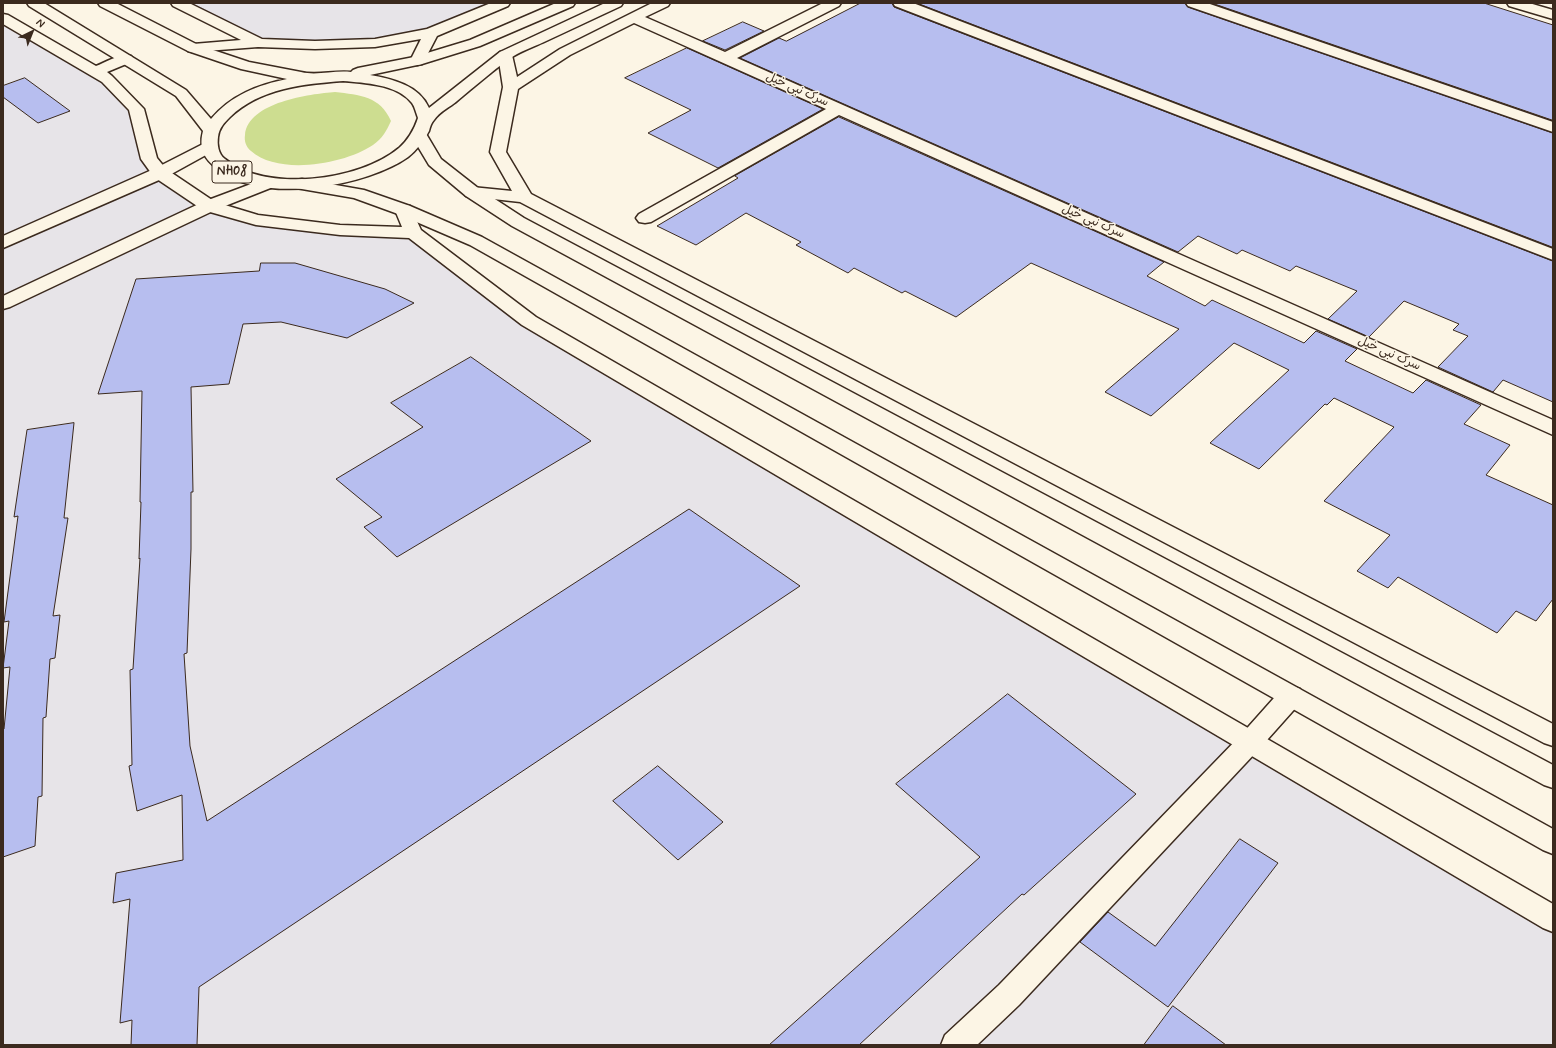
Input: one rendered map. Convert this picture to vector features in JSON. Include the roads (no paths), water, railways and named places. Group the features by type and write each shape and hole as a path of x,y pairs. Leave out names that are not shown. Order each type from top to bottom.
{"main road":[{"path":"34,3 181,93 211,130 225,112 247,97 277,86 310,78 343,76 417,61 475,43 568,3"},
{"path":"105,3 193,48 246,66 310,78"},
{"path":"178,3 259,42"},
{"path":"193,48 259,42 315,45 375,43 431,34 503,3"},
{"name":"NH08","path":"211,130 209,147 218,163 238,175 267,183 302,184 341,179 375,168 403,152 423,126 505,55 616,3"},
{"path":"511,87 565,52 663,3"},
{"path":"725,58 834,3"},
{"path":"900,3 1553,255"},
{"path":"1193,3 1553,127"},
{"path":"1514,3 1553,15"},
{"name":"سرک نبی خیل","path":"633,17 1553,428"},
{"path":"3,18 107,79 136,110 149,159 160,174 210,206 256,220 340,230 413,233"},
{"path":"417,61 431,34"},
{"path":"505,55 511,87 498,152 524,197"},
{"path":"95,72 126,60"},
{"path":"343,76 375,80 401,88 418,102 423,126 435,162 472,192 525,226 1553,777"},
{"path":"645,218 838,108"},
{"path":"3,243 160,174 209,147"},
{"path":"3,302 210,206 267,183"},
{"path":"302,184 358,194 404,210 476,241 1553,842"},
{"path":"472,192 524,197 1553,736"},
{"path":"404,210 413,233 529,321 1553,918"},
{"path":"956,1045 1008,995 1250,742 1291,696"}]}
